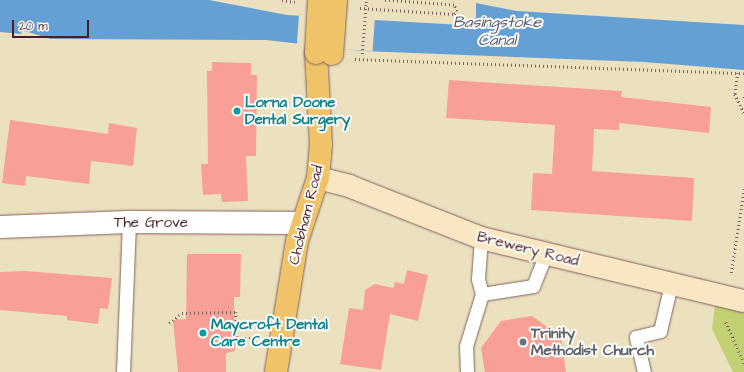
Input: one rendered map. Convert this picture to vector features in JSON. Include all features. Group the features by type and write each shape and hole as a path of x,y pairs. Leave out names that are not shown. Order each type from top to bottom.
{"main road":[{"name":"Chobham Road","path":"324,54 336,0"},
{"name":"Chobham Road","path":"276,372 302,223 318,178 319,105 329,80 324,54 309,1"}],"street":[{"name":"Brewery Road","path":"318,178 349,186 482,238 744,301"},
{"name":"The Grove","path":"0,227 129,222 302,223"}],"lane":[{"path":"123,372 129,222"},
{"path":"467,372 466,346 482,294 478,279 482,238"},
{"path":"482,294 533,286 546,254"},
{"path":"644,372 636,337 660,331 671,284"}],"path":[{"path":"282,0 309,1"},
{"path":"377,9 454,14 458,11 454,5 383,0"},
{"path":"366,2 361,58 744,73"},
{"path":"738,73 735,94 744,113"},
{"path":"731,275 744,189"},
{"path":"169,323 182,313 236,312 237,338"},
{"path":"725,316 744,363"},
{"path":"233,338 260,338"}],"green space":[{"path":"715,305 744,310 744,372 733,372 712,329"}],"water":[{"name":"Basingstoke Canal","path":"0,0 209,0 287,15 462,25 476,18 476,3 517,11 744,25 744,70 644,62 362,51 266,40 50,39 22,30 21,34 0,32"}],"pier":[{"path":"299,14 375,19 373,51 297,46"}],"building":[{"path":"212,62 251,63 251,75 257,75 256,156 246,156 248,201 222,202 221,194 203,195 201,164 208,164 207,71 212,71"},
{"path":"449,80 622,91 621,97 711,107 709,133 619,123 619,130 594,129 592,171 694,178 692,221 531,210 533,173 552,174 555,125 446,118"},
{"path":"10,120 108,134 109,123 137,128 133,166 91,161 89,184 26,176 25,186 2,183"},
{"path":"187,254 241,254 240,297 234,297 235,351 226,353 226,372 178,372 173,320 186,319"},
{"path":"407,270 428,275 418,321 390,314 381,370 340,364 349,308 363,310 365,290 375,284 393,288 395,282 404,284"},
{"path":"25,271 112,278 108,309 100,308 98,324 67,320 67,316 0,310 0,272"},
{"name":"Trinity Methodist Church","path":"532,316 561,337 566,372 485,372 481,348 501,321"}],"place":[{"name":"Lorna Doone Dental Surgery","path":"237,111"},
{"name":"Maycroft Dental Care Centre","path":"203,333"},
{"name":"Trinity Methodist Church","path":"523,342"}]}
